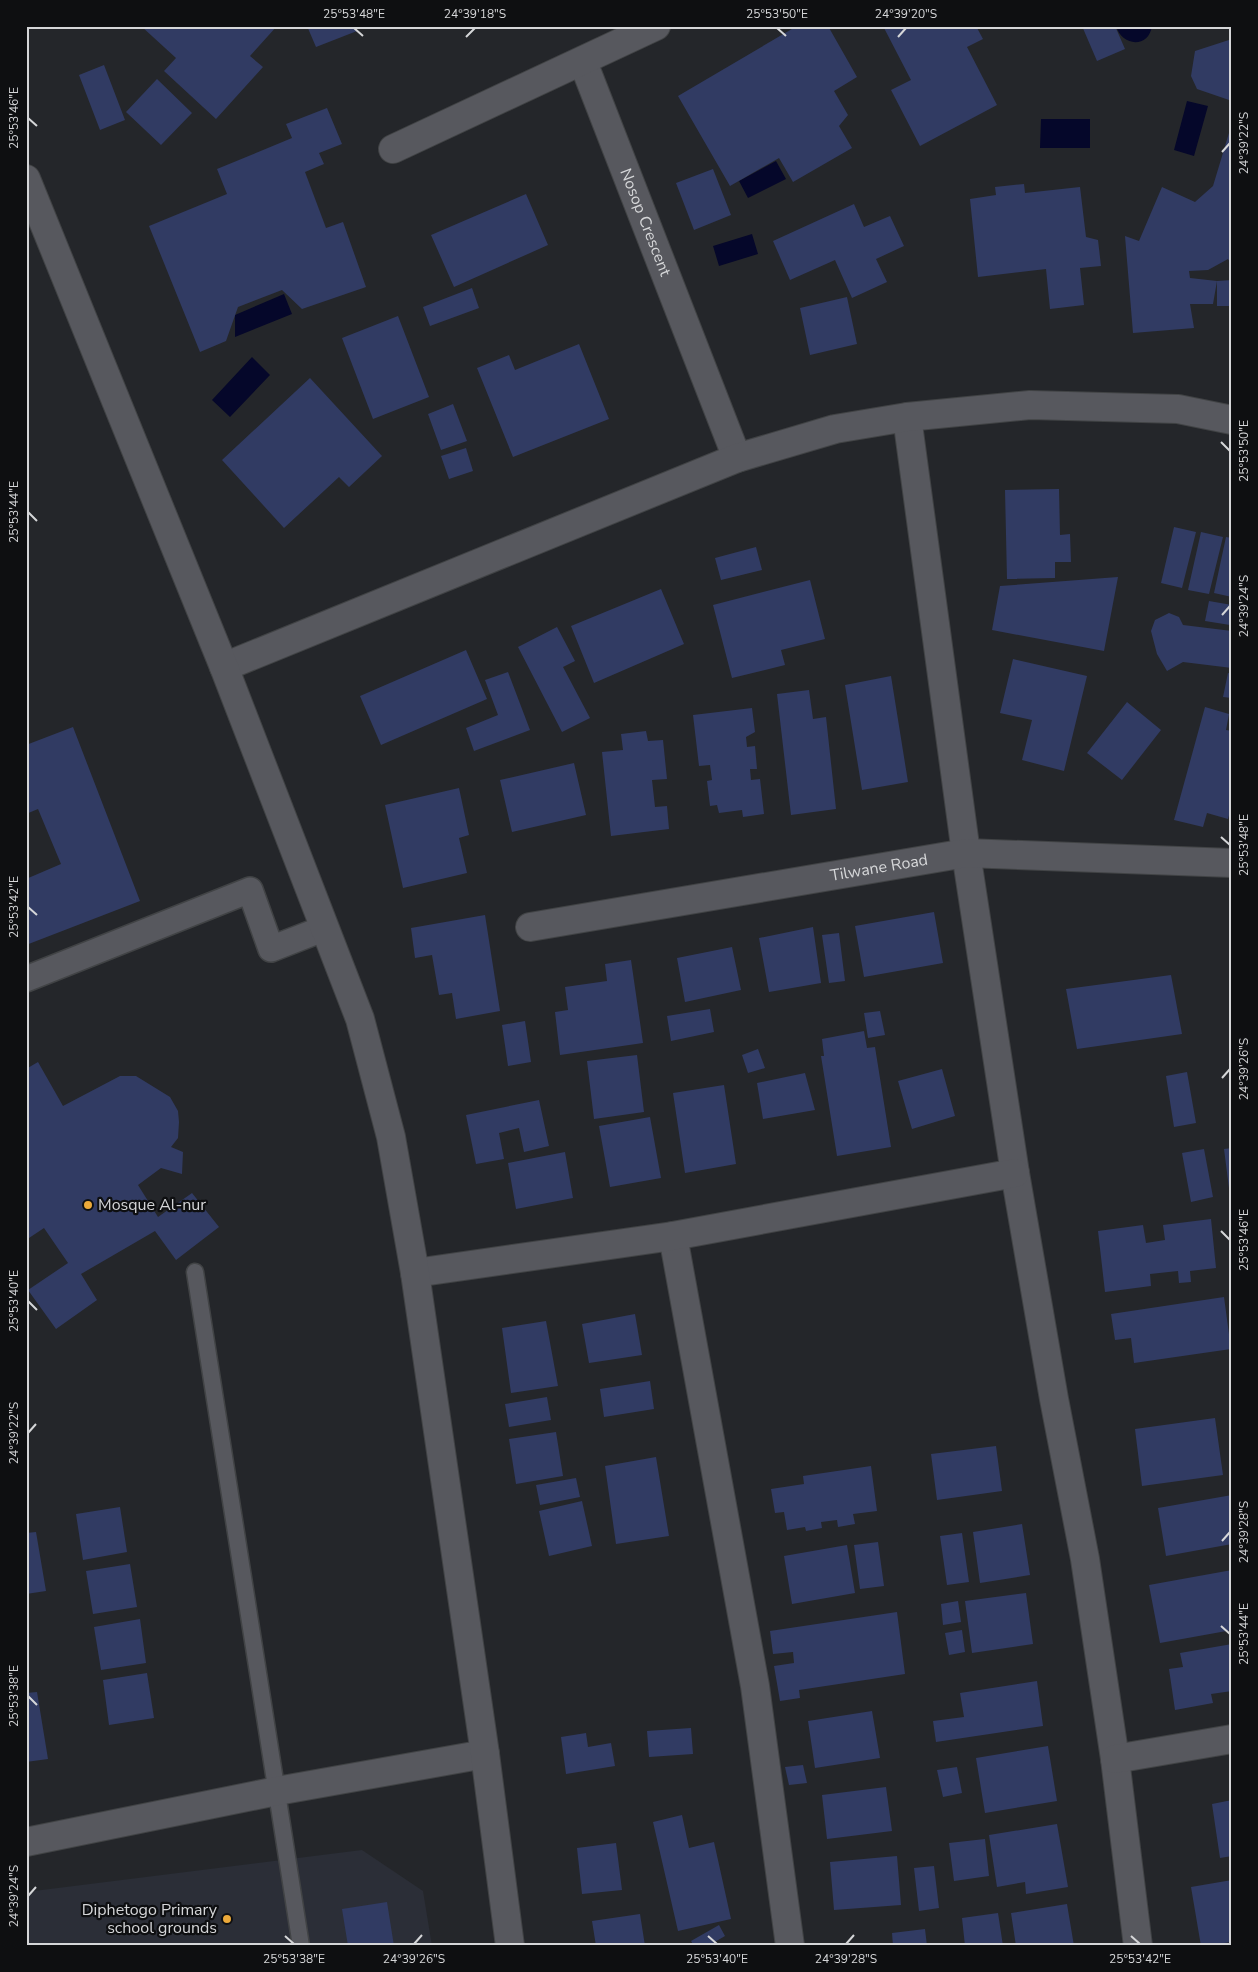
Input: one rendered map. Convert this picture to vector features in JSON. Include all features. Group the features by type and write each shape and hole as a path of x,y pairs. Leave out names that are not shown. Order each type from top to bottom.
{"street":[{"path":"393,150 656,26"},
{"name":"Nosop Crescent","path":"583,62 737,458"},
{"path":"26,179 224,667 360,1019 390,1137 415,1273 510,1946"},
{"path":"224,667 737,458 835,429 907,417 1030,406 1178,408 1232,420"},
{"path":"907,417 966,853 1015,1173 1054,1399 1085,1559 1115,1759 1138,1946"},
{"name":"Tilwane Road","path":"530,927 966,853 1232,863"},
{"path":"26,979 250,890 271,949 325,928"},
{"path":"415,1273 673,1236 1015,1173"},
{"path":"673,1236 755,1686 790,1946"},
{"path":"1115,1759 1232,1739"},
{"path":"26,1842 277,1791 484,1754"}],"lane":[{"path":"195,1272 301,1946"}],"shaded area":[{"name":"Diphetogo Primary school grounds","path":"362,1850 423,1891 432,1946 26,1946 26,1892"}],"water":[{"path":"1116,26 1152,26 1146,38 1135,42 1124,38"},
{"path":"1187,101 1208,106 1194,156 1174,150"},
{"path":"1041,119 1090,119 1090,148 1040,148"},
{"path":"776,161 786,179 748,198 739,181"},
{"path":"752,234 758,254 719,266 713,246"},
{"path":"284,294 292,314 235,337 235,315"},
{"path":"252,357 270,375 230,417 212,400"}],"building":[{"path":"141,26 277,26 250,56 263,67 216,119 164,71 176,58"},
{"path":"307,26 355,26 357,31 316,47"},
{"path":"797,26 828,26 857,77 834,91 848,115 839,126 852,148 793,182 779,158 730,186 678,96"},
{"path":"883,26 976,26 983,39 967,47 997,105 920,146 891,90 911,80"},
{"path":"1082,26 1115,26 1125,49 1097,61"},
{"path":"1232,39 1232,101 1197,89 1191,76 1195,51"},
{"path":"104,65 125,120 100,130 79,75"},
{"path":"157,79 192,113 161,145 126,112"},
{"path":"327,108 342,144 319,153 324,164 305,172 326,228 343,222 366,287 302,309 282,290 238,307 226,341 200,352 149,226 227,194 217,169 292,138 286,124"},
{"path":"1232,123 1232,265 1228,259 1208,270 1189,271 1190,278 1217,281 1213,304 1190,304 1194,328 1133,333 1125,236 1139,241 1162,187 1195,202 1213,186"},
{"path":"713,169 731,215 694,230 676,183"},
{"path":"1024,184 1025,193 1080,187 1086,237 1098,240 1101,266 1080,268 1084,305 1050,309 1046,269 978,277 970,199 996,195 995,187"},
{"path":"526,194 548,245 454,287 431,235"},
{"path":"854,204 864,227 890,216 904,246 876,259 887,282 852,298 835,260 790,280 773,241"},
{"path":"1232,280 1232,306 1217,306 1217,281"},
{"path":"472,288 479,308 430,326 423,307"},
{"path":"847,297 857,344 810,355 800,308"},
{"path":"398,316 429,397 373,419 342,338"},
{"path":"579,344 609,419 513,457 477,368 509,355 515,370"},
{"path":"310,378 382,456 349,487 339,477 284,528 222,460"},
{"path":"453,404 467,441 441,450 428,414"},
{"path":"466,448 473,471 449,479 441,456"},
{"path":"1059,489 1060,535 1070,534 1071,562 1055,562 1055,578 1007,579 1005,490"},
{"path":"1174,527 1196,532 1182,588 1161,583"},
{"path":"1201,532 1223,537 1209,594 1188,590"},
{"path":"1226,537 1232,538 1232,597 1214,593"},
{"path":"756,547 762,570 721,580 715,558"},
{"path":"1118,577 1104,651 992,630 1000,586"},
{"path":"810,580 825,639 781,650 785,665 732,678 713,605"},
{"path":"661,589 684,644 594,683 571,626"},
{"path":"1209,601 1232,605 1230,625 1205,621"},
{"path":"1169,613 1179,617 1183,625 1232,631 1232,668 1183,662 1167,671 1157,654 1151,631 1155,620"},
{"path":"557,627 575,661 563,667 590,718 562,732 518,647"},
{"path":"466,650 487,699 381,745 360,696"},
{"path":"1013,659 1087,676 1064,771 1022,760 1032,720 1000,713"},
{"path":"508,672 530,730 474,751 466,728 498,715 485,680"},
{"path":"1228,673 1232,674 1232,698 1223,697"},
{"path":"891,676 908,782 862,790 845,685"},
{"path":"809,690 813,719 826,717 836,809 791,815 777,694"},
{"path":"1127,702 1161,730 1122,780 1087,753"},
{"path":"1205,707 1229,714 1226,730 1232,731 1232,804 1228,819 1207,813 1203,827 1174,820"},
{"path":"752,708 755,732 746,737 747,747 755,746 757,769 750,769 751,780 760,779 764,814 743,817 742,810 719,813 717,805 710,806 707,781 712,780 710,765 699,766 693,715"},
{"path":"73,727 140,901 26,945 26,879 61,864 38,809 26,814 26,745"},
{"path":"646,731 648,741 663,740 667,779 652,780 655,807 667,806 669,829 611,836 602,752 623,750 621,734"},
{"path":"574,763 586,815 512,832 500,780"},
{"path":"459,788 469,835 459,838 467,873 403,888 385,805"},
{"path":"934,912 943,963 864,977 855,926"},
{"path":"485,915 500,1011 456,1019 452,993 439,995 432,955 415,958 411,928"},
{"path":"813,927 821,983 769,992 759,938"},
{"path":"839,933 845,981 829,983 822,935"},
{"path":"732,947 741,990 685,1002 677,958"},
{"path":"631,960 643,1043 560,1055 555,1012 568,1010 565,987 607,981 605,964"},
{"path":"1171,975 1182,1034 1077,1049 1066,989"},
{"path":"710,1009 714,1032 671,1041 667,1016"},
{"path":"880,1011 885,1035 868,1038 864,1013"},
{"path":"525,1021 531,1062 508,1066 502,1025"},
{"path":"864,1031 867,1048 875,1047 891,1147 837,1156 821,1056 824,1056 822,1039"},
{"path":"758,1049 765,1068 748,1073 742,1055"},
{"path":"637,1055 644,1112 594,1119 587,1061"},
{"name":"Mosque Al-nur","path":"38,1062 63,1106 120,1076 136,1076 170,1097 178,1111 179,1122 178,1138 171,1147 183,1152 182,1174 161,1168 138,1185 158,1217 192,1193 219,1227 176,1260 155,1231 81,1274 97,1300 56,1329 28,1290 68,1263 44,1228 26,1240 26,1069"},
{"path":"942,1069 955,1116 912,1129 898,1081"},
{"path":"1187,1072 1196,1123 1174,1127 1166,1076"},
{"path":"805,1073 815,1110 763,1119 757,1083"},
{"path":"724,1085 736,1164 685,1173 673,1093"},
{"path":"539,1100 549,1146 524,1152 519,1128 499,1133 504,1159 476,1164 466,1115"},
{"path":"650,1117 661,1178 610,1187 599,1126"},
{"path":"1232,1148 1232,1196 1230,1196 1224,1149"},
{"path":"1204,1149 1213,1197 1191,1202 1182,1153"},
{"path":"565,1152 573,1198 516,1209 508,1163"},
{"path":"1211,1219 1216,1268 1190,1271 1191,1282 1179,1283 1178,1271 1150,1274 1151,1286 1105,1292 1098,1231 1143,1225 1146,1243 1165,1240 1163,1225"},
{"path":"1224,1297 1231,1349 1134,1363 1131,1338 1115,1340 1111,1314"},
{"path":"635,1314 642,1355 589,1363 582,1324"},
{"path":"546,1321 558,1386 511,1393 502,1328"},
{"path":"650,1381 654,1409 604,1417 600,1389"},
{"path":"547,1397 551,1420 509,1427 505,1404"},
{"path":"1215,1418 1223,1475 1142,1486 1135,1429"},
{"path":"556,1432 563,1476 516,1484 509,1439"},
{"path":"996,1446 1002,1491 937,1500 931,1454"},
{"path":"656,1457 669,1536 616,1544 605,1466"},
{"path":"871,1466 877,1511 853,1514 855,1524 838,1527 837,1520 821,1522 822,1528 806,1531 805,1527 787,1530 784,1512 775,1513 771,1489 804,1484 803,1476"},
{"path":"576,1478 580,1497 540,1505 536,1485"},
{"path":"1232,1495 1232,1544 1166,1556 1158,1508"},
{"path":"582,1501 592,1546 549,1556 539,1511"},
{"path":"120,1507 127,1552 83,1560 76,1514"},
{"path":"1022,1524 1030,1575 980,1583 973,1532"},
{"path":"36,1532 46,1591 26,1594 26,1533"},
{"path":"962,1533 969,1582 947,1585 940,1536"},
{"path":"878,1542 884,1586 860,1589 854,1545"},
{"path":"847,1545 855,1593 792,1604 784,1556"},
{"path":"130,1564 137,1607 93,1614 86,1571"},
{"path":"1232,1570 1232,1630 1160,1643 1149,1585"},
{"path":"1026,1593 1033,1644 972,1653 965,1601"},
{"path":"958,1601 961,1622 943,1625 941,1604"},
{"path":"897,1612 905,1674 799,1690 800,1698 780,1701 774,1666 794,1663 793,1652 773,1654 770,1631"},
{"path":"140,1619 146,1663 101,1670 94,1627"},
{"path":"962,1630 965,1652 949,1655 945,1633"},
{"path":"1232,1644 1232,1691 1211,1694 1213,1703 1175,1710 1169,1669 1183,1667 1180,1653"},
{"path":"147,1673 154,1718 109,1725 103,1680"},
{"path":"1037,1681 1043,1726 936,1742 933,1721 964,1717 960,1693"},
{"path":"37,1692 48,1759 26,1762 26,1693"},
{"path":"872,1711 880,1758 815,1768 808,1721"},
{"path":"691,1728 693,1754 649,1757 647,1731"},
{"path":"586,1733 588,1747 611,1743 615,1766 566,1774 561,1737"},
{"path":"1048,1746 1057,1801 985,1813 976,1758"},
{"path":"803,1765 807,1783 789,1785 785,1767"},
{"path":"957,1767 962,1793 943,1797 937,1770"},
{"path":"886,1787 892,1831 827,1839 822,1795"},
{"path":"1232,1800 1232,1856 1220,1858 1212,1804"},
{"path":"682,1815 689,1848 714,1842 731,1919 678,1931 653,1822"},
{"path":"1057,1824 1068,1887 1026,1894 1025,1882 997,1887 989,1835"},
{"path":"985,1839 989,1876 954,1881 949,1843"},
{"path":"616,1843 622,1890 582,1894 577,1848"},
{"path":"897,1856 901,1905 834,1910 830,1862"},
{"path":"934,1866 939,1908 919,1911 914,1868"},
{"path":"1232,1880 1232,1942 1201,1946 1191,1887"},
{"path":"387,1902 394,1946 348,1946 342,1909"},
{"path":"1067,1904 1074,1946 1016,1946 1011,1913"},
{"path":"998,1913 1003,1946 965,1946 962,1918"},
{"path":"640,1914 645,1946 596,1946 592,1921"},
{"path":"719,1925 725,1936 708,1946 694,1946 691,1941"},
{"path":"925,1929 927,1946 893,1946 892,1933"}],"place":[{"name":"Mosque Al-nur","path":"88,1205"},
{"name":"Diphetogo Primary school grounds","path":"227,1919"}]}
